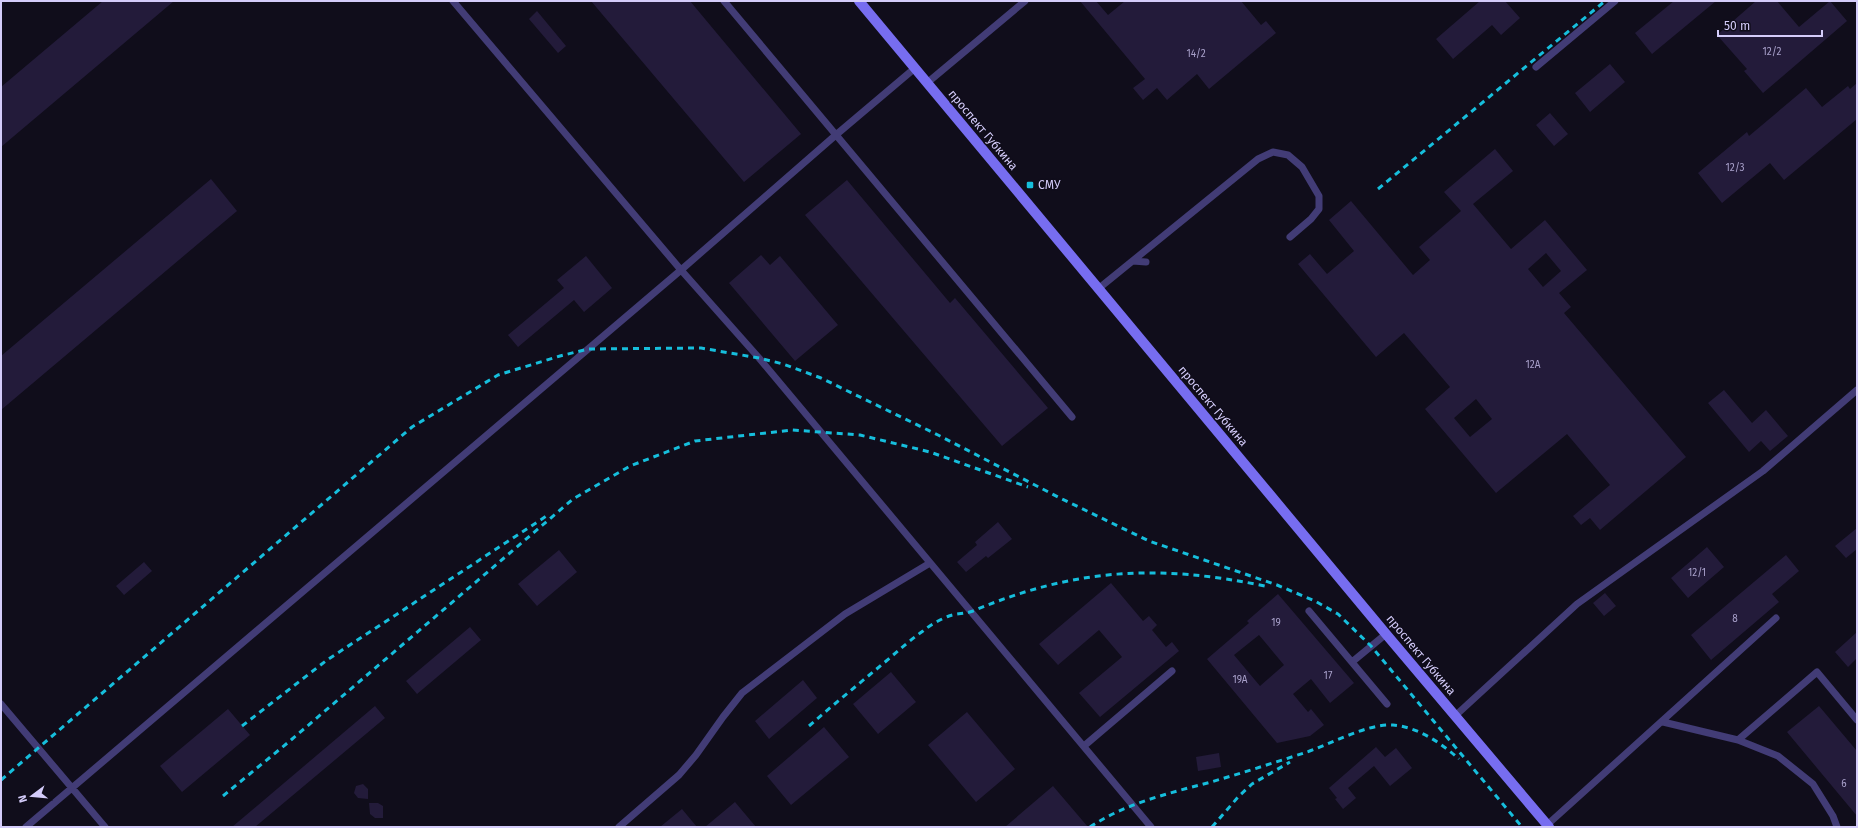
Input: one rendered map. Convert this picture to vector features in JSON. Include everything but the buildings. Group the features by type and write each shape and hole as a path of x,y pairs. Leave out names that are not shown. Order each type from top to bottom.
{"main road":[{"name":"проспект Губкина","path":"859,1 1386,634 1548,826"}],"lane":[{"path":"453,1 681,270 759,358 1151,827"},
{"path":"724,1 837,134 1072,417"},
{"path":"927,83 1025,1"},
{"path":"1536,67 1615,1"},
{"path":"26,827 681,270 915,68"},
{"path":"1098,289 1258,159 1273,152 1288,155 1302,167 1319,196 1319,209 1311,220 1290,236"},
{"path":"1133,260 1146,262"},
{"path":"1455,716 1577,604 1763,471 1857,390"},
{"path":"619,827 679,775 696,755 742,693 845,614 930,563"},
{"path":"1309,611 1387,704"},
{"path":"1548,826 1776,618"},
{"path":"1352,662 1386,634"},
{"path":"1084,746 1172,671"},
{"path":"1738,740 1817,672 1857,720"},
{"path":"1,704 105,827"},
{"path":"1663,722 1738,740 1778,756 1812,784 1834,816 1837,827"}],"railway":[{"path":"1378,189 1605,1"},
{"path":"1,780 412,427 498,375 560,356 588,349 701,348 759,358 783,364 821,378 1149,541 1277,585 1315,601 1338,614 1371,646 1522,827"},
{"path":"223,796 291,740 573,499 630,466 695,441 792,430 860,435 930,452 1028,487"},
{"path":"242,726 327,660 548,515"},
{"path":"809,726 932,624 949,616 970,612 1010,597 1082,578 1117,574 1152,573 1189,575 1226,579 1265,586"},
{"path":"1090,827 1118,811 1133,805 1269,764 1372,727 1393,725 1402,726 1420,732 1445,747 1459,759"},
{"path":"1212,827 1239,796 1252,784 1290,762"}],"place":[{"name":"СМУ","path":"1030,185"}]}
